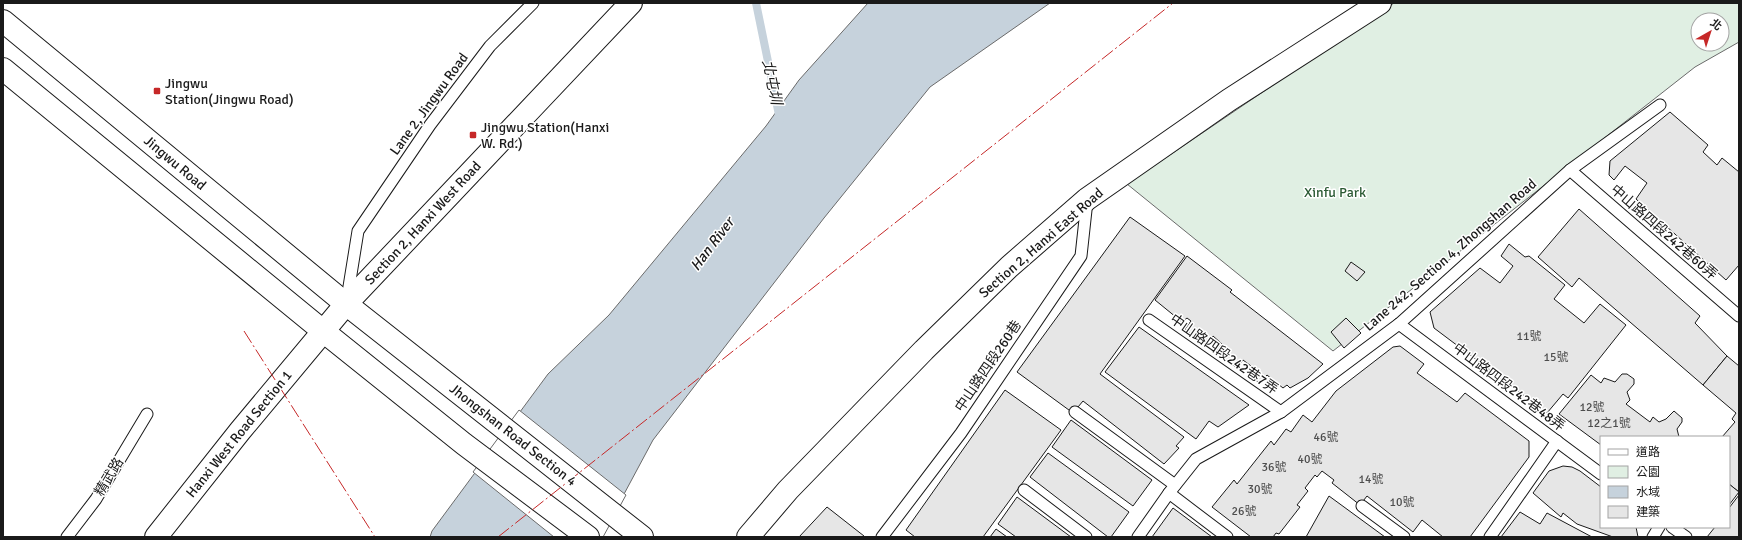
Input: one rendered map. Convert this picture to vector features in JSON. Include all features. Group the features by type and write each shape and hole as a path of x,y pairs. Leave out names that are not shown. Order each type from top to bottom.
{"street":[{"name":"Section 2, Hanxi West Road","path":"323,331 346,304 631,3"},
{"name":"Section 2, Hanxi East Road","path":"748,537 788,490 924,350 1009,267 1087,199 1229,100 1380,3"},
{"name":"Jingwu Road","path":"3,22 346,304"},
{"path":"3,69 360,361 464,444 588,537"},
{"name":"Jhongshan Road Section 4","path":"346,304 642,537"},
{"name":"Hanxi West Road Section 1","path":"156,537 323,331"}],"lane":[{"name":"Lane 2, Jingwu Road","path":"346,304 358,231 430,125 490,46 533,3"},
{"name":"Lane 242, Section 4, Zhongshan Road","path":"1138,537 1172,489 1196,459 1281,412 1399,324 1570,170 1660,105"},
{"name":"中山路四段242巷60弄","path":"1570,170 1739,316"},
{"name":"中山路四段260巷","path":"882,537 961,433 1081,256 1087,199"},
{"name":"中山路四段242巷7弄","path":"1149,320 1281,412"},
{"name":"中山路四段242巷48弄","path":"1399,324 1600,473"},
{"path":"1075,412 1172,489 1227,537"},
{"name":"精武路","path":"67,537 96,499 147,414"},
{"path":"1490,537 1556,441"},
{"path":"1024,490 1086,537"},
{"path":"1362,506 1404,537"},
{"path":"1653,537 1658,528"},
{"path":"1673,528 1686,537"}],"green space":[{"name":"Xinfu Park","path":"1394,3 1739,3 1739,42 1730,47 1730,12 1690,12 1690,52 1721,52 1695,67 1333,351 1127,184"}],"water":[{"name":"Han River","path":"868,3 1050,3 930,87 824,218 653,440 601,537 430,537 432,531 548,374 609,315 766,126 799,80"}],"pier":[{"path":"519,410 626,495 603,537 554,537 473,472"}],"building":[{"path":"1670,112 1708,145 1703,152 1717,165 1722,158 1739,172 1739,265 1726,280 1636,199 1647,183 1625,166 1614,180 1609,175 1610,161"},
{"path":"1579,209 1700,316 1695,323 1727,356 1703,385 1579,278 1572,287 1538,257"},
{"path":"1130,217 1185,256 1100,374 1184,437 1176,446 1179,448 1164,464 1083,401 1073,413 1017,372"},
{"path":"1509,244 1525,257 1529,256 1565,285 1554,299 1584,323 1600,304 1626,325 1568,398 1563,394 1547,413 1434,328 1430,312 1480,268 1500,283 1513,266 1501,256"},
{"path":"1187,256 1232,290 1230,292 1323,364 1308,378 1290,388 1287,385 1283,388 1267,375 1260,383 1249,376 1255,369 1243,360 1237,368 1215,352 1222,344 1213,336 1206,345 1185,329 1191,321 1187,318 1182,322 1155,300"},
{"path":"1351,262 1365,272 1357,281 1345,271"},
{"path":"1346,318 1361,333 1344,348 1331,332"},
{"path":"1139,327 1249,405 1218,427 1209,421 1196,439 1105,372"},
{"path":"1400,346 1424,364 1417,373 1457,402 1465,393 1529,441 1529,457 1470,537 1443,537 1422,520 1413,532 1367,496 1360,505 1332,483 1334,480 1322,471 1317,477 1315,475 1305,488 1308,491 1297,505 1300,507 1279,534 1276,533 1273,537 1251,537 1212,507 1234,480 1237,484 1271,441 1274,445 1286,429 1291,432 1303,415 1312,422 1336,391 1393,347"},
{"path":"1727,356 1739,366 1739,492 1730,485 1730,436 1723,436 1735,422 1732,419 1736,413 1703,385"},
{"path":"1622,374 1627,374 1634,379 1634,384 1627,392 1630,400 1626,404 1650,422 1653,417 1659,422 1666,419 1674,411 1682,418 1682,422 1677,429 1679,436 1600,436 1600,444 1559,414 1591,375 1601,383 1604,378 1615,382"},
{"path":"1005,390 1061,430 983,537 915,537 906,530"},
{"path":"1071,420 1152,480 1133,506 1052,447"},
{"path":"1048,453 1129,512 1111,537 1108,537 1030,477"},
{"path":"1563,466 1572,467 1580,471 1600,486 1600,528 1636,528 1638,537 1613,537 1577,524 1563,513 1561,517 1533,493 1549,471"},
{"path":"1730,485 1739,492 1730,504"},
{"path":"1739,495 1739,537 1707,537 1714,528 1730,528 1730,507"},
{"path":"1329,496 1385,537 1306,537"},
{"path":"1017,497 1071,537 1016,537 998,524"},
{"path":"827,507 864,536 864,537 799,537"},
{"path":"1173,508 1212,537 1152,537"},
{"path":"1520,512 1540,524 1547,513 1592,537 1501,537"},
{"path":"996,529 1007,537 990,537"}],"waterway":[{"name":"北屯圳","path":"756,3 780,120"}],"power":[{"path":"498,537 1173,3"},
{"path":"244,331 375,537"}],"place":[{"name":"Jingwu Station(Jingwu Road)","path":"157,91"},
{"name":"Jingwu Station(Hanxi W. Rd.)","path":"473,135"}]}
